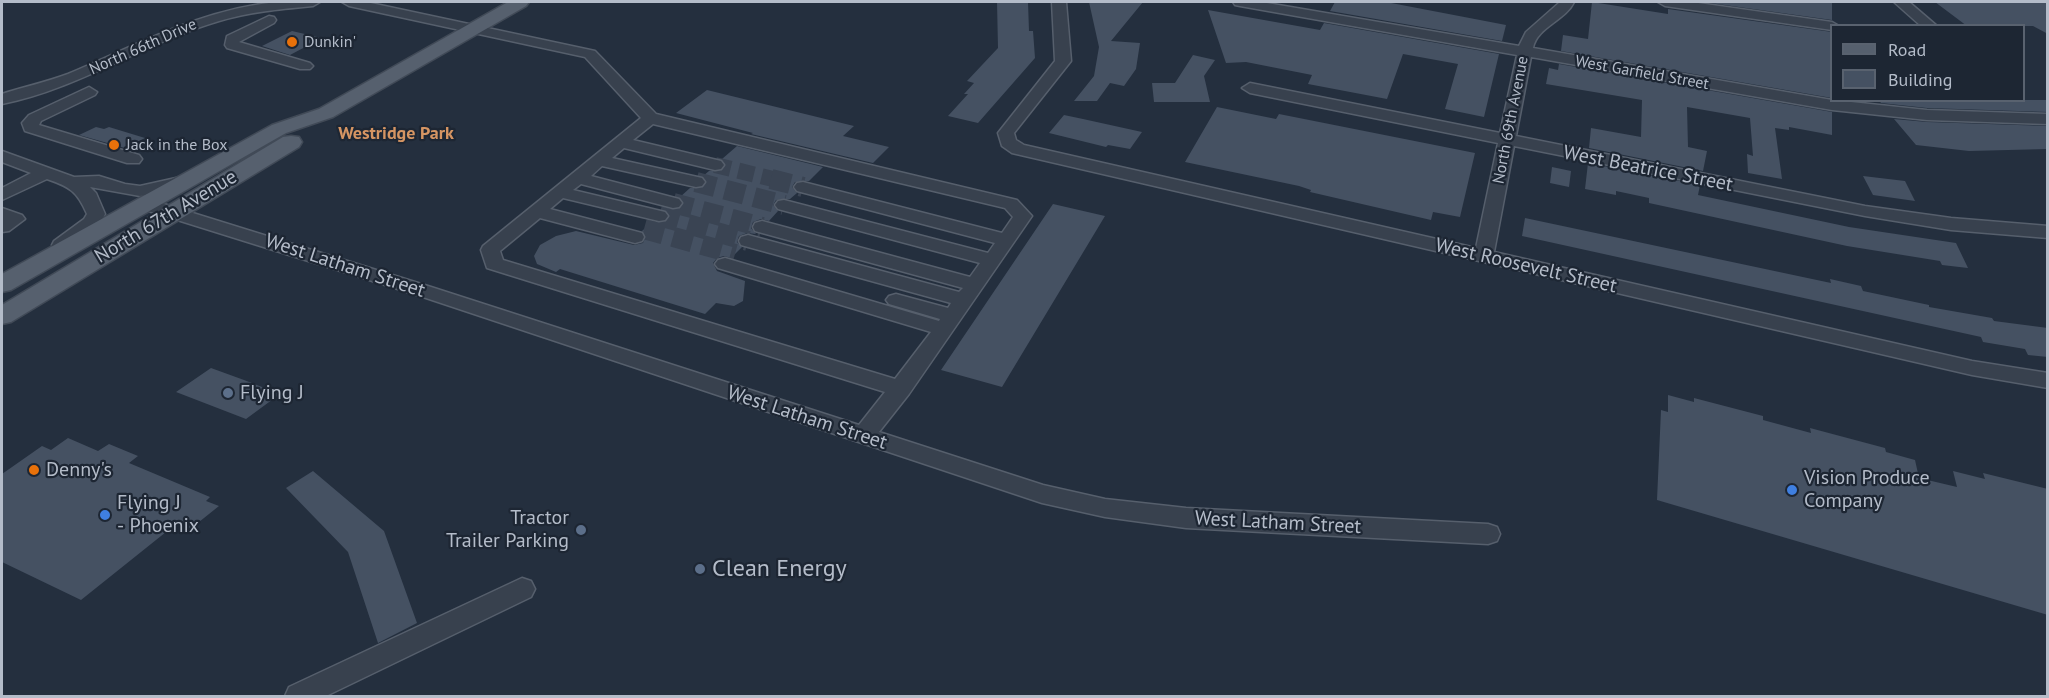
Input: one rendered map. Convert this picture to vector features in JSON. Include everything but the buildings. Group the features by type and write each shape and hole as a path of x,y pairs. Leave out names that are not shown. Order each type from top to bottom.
{"main road":[{"name":"North 67th Avenue","path":"8,280 279,129 326,113 520,2"},
{"name":"North 67th Avenue","path":"2,316 310,131 326,113"}],"street":[{"path":"305,66 231,45 232,39 277,6 313,2"},
{"path":"349,2 475,27 591,54 650,118 1011,204 1023,216 901,389 863,437"},
{"name":"West Roosevelt Street","path":"1059,2 1063,61 1006,133 1008,142 1025,151 1972,368 2048,381"},
{"name":"West Garfield Street","path":"1240,2 1853,108 1927,115 2048,118"},
{"name":"North 69th Avenue","path":"1484,256 1530,35 1562,10 1568,2"},
{"path":"1665,2 1830,26"},
{"path":"1901,2 1928,24"},
{"name":"North 66th Drive","path":"2,99 71,78 197,22 238,11 277,6"},
{"name":"West Beatrice Street","path":"1250,88 1865,211 1951,224 2048,232"},
{"path":"89,92 35,118 30,123 31,128 133,159"},
{"path":"650,118 490,250 494,264 901,389"},
{"path":"614,147 710,170 614,147"},
{"path":"2,156 72,182 87,193 96,214 92,222 8,280"},
{"path":"2,195 46,172"},
{"path":"576,177 673,203"},
{"path":"72,182 99,181 123,189 140,191 185,181"},
{"path":"1003,245 798,192 1003,245"},
{"path":"547,202 659,216"},
{"path":"547,202 639,233"},
{"name":"West Latham Street","path":"145,204 424,291 1042,494 1105,508 1186,518 1488,534"},
{"path":"2,213 16,219 2,227"},
{"path":"959,308 743,246 959,308"},
{"path":"299,696 522,589"}],"tunnel":[{"path":"715,165 777,180"},
{"path":"771,179 803,187"},
{"path":"696,182 784,205"},
{"path":"673,203 762,227"},
{"path":"659,216 748,241"},
{"path":"644,229 735,254"}],"place":[{"name":"Dunkin'","path":"292,42"},
{"name":"Jack in the Box","path":"114,145"},
{"name":"Flying J","path":"228,393"},
{"name":"Denny's","path":"34,470"},
{"name":"Vision Produce Company","path":"1792,490"},
{"name":"Flying J - Phoenix","path":"105,515"},
{"name":"Tractor Trailer Parking","path":"581,530"},
{"name":"Clean Energy","path":"700,569"}],"district":[{"name":"Westridge Park","path":"396,134"}]}
